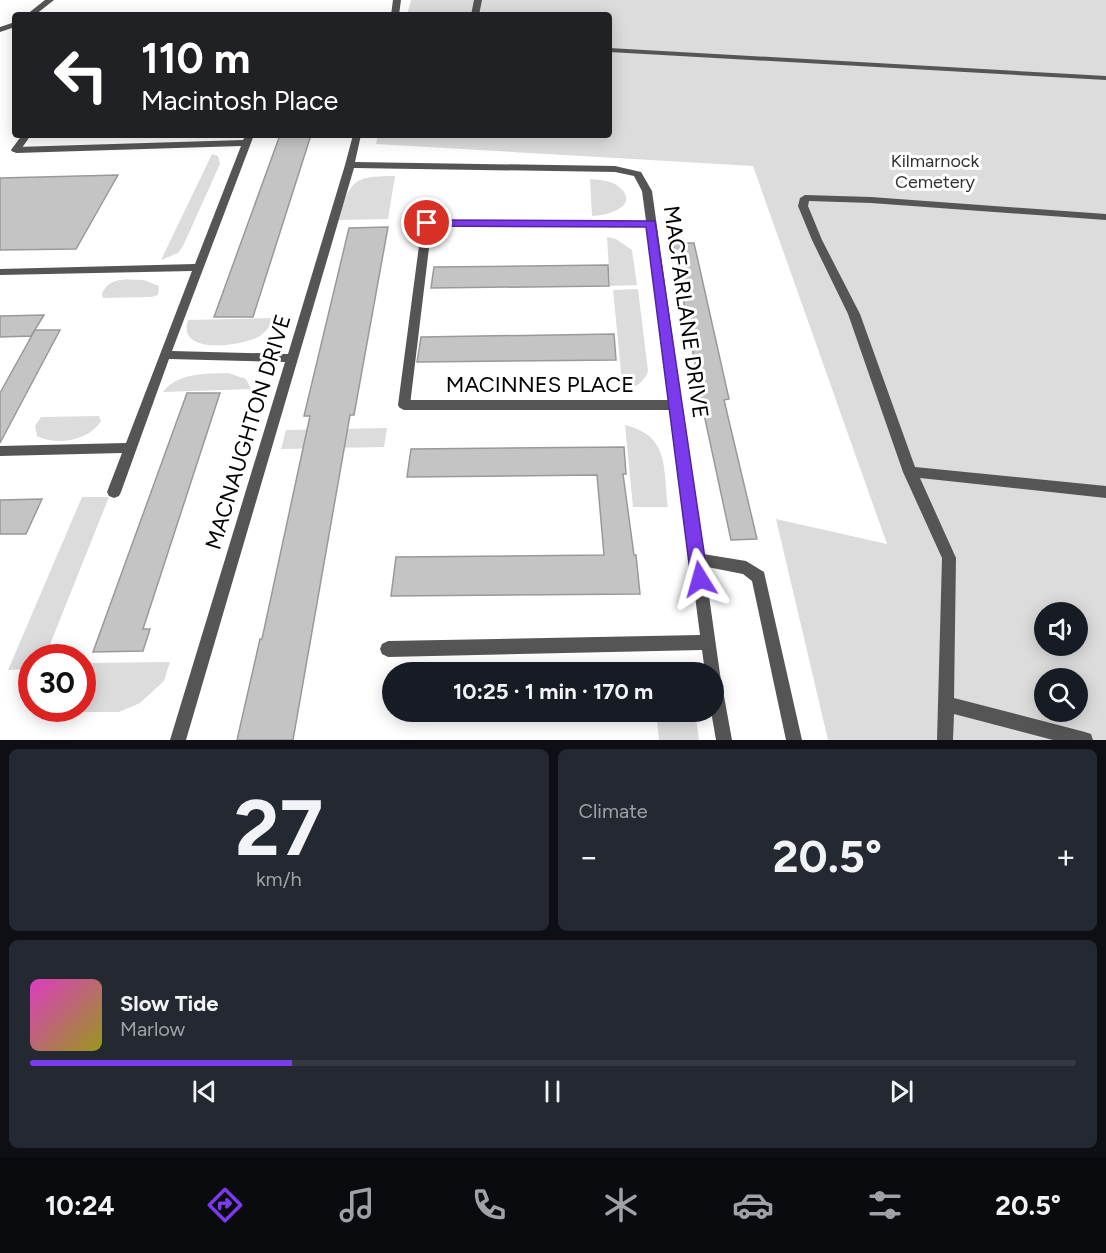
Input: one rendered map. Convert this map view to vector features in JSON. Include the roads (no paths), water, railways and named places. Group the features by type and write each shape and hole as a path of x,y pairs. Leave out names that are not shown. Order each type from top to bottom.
{"street":[{"path":"34,12 50,0"},
{"path":"612,50 1106,78"},
{"path":"25,138 16,150 249,139 114,492"},
{"name":"MACNAUGHTON DRIVE","path":"178,740 356,138"},
{"name":"MACFARLANE DRIVE","path":"350,165 615,169 638,174 646,191 651,224 711,662"},
{"path":"945,740 949,558 910,472 854,314 817,240 803,206 805,198 871,200 1106,217"},
{"name":"MACINNES PLACE","path":"651,224 427,223 404,405 676,405"},
{"path":"0,272 199,267"},
{"path":"165,355 292,358"},
{"path":"0,451 130,448"},
{"path":"910,472 1106,492"},
{"path":"697,559 746,568 759,577 794,740"},
{"path":"388,649 708,642"},
{"path":"946,704 1084,740"},
{"path":"720,722 723,740"}],"park label":[{"name":"Kilmarnock Cemetery","path":"935,171"}]}
